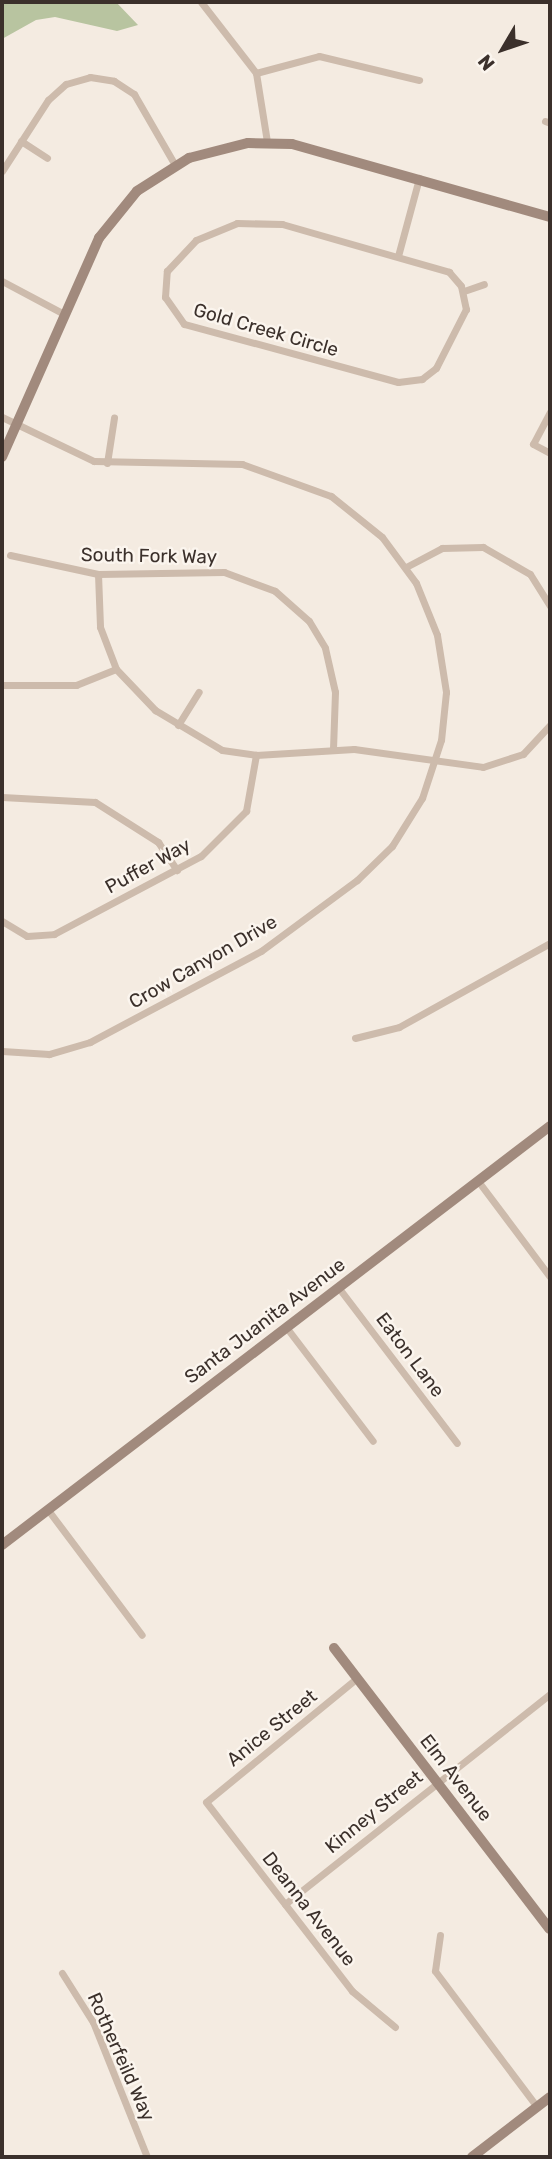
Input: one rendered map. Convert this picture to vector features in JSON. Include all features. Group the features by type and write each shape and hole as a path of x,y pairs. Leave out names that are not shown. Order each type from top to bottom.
{"street":[{"path":"201,2 256,73 267,142"},
{"path":"256,73 319,57 419,80"},
{"path":"2,171 61,87 108,79 142,103 175,165"},
{"path":"21,141 47,158"},
{"path":"2,457 64,314 110,221 137,191 175,165 218,148 267,142 419,177 550,217"},
{"path":"398,256 419,177"},
{"name":"Gold Creek Circle","path":"237,223 282,224 398,256 449,272 464,292 464,315 440,362 427,376 404,383 196,330 174,315 165,297 165,277 179,254 203,236 237,223"},
{"path":"2,281 64,314"},
{"path":"464,292 484,284"},
{"path":"550,412 533,444 550,453"},
{"name":"Crow Canyon Drive","path":"2,417 107,463 224,462 295,478 352,509 406,567 426,604 442,659 445,716 437,761 392,846 269,946 90,1042 49,1054 2,1051"},
{"path":"107,463 114,418"},
{"path":"406,567 442,548 483,547 524,568 550,607"},
{"name":"South Fork Way","path":"10,555 98,574 208,570 256,581 286,598 317,631 332,667 333,749"},
{"path":"98,574 100,627 116,669 144,701 178,725 222,750 256,755 333,749 437,761 500,764 530,749 550,726"},
{"path":"2,685 55,688 116,669"},
{"path":"178,725 199,692"},
{"name":"Puffer Way","path":"9,928 34,937 54,934 177,870 214,847 241,818 254,788 256,755"},
{"path":"2,797 95,802 158,842 177,870"},
{"path":"2,921 9,928 2,934"},
{"path":"355,1038 399,1027 550,943"},
{"name":"Santa Juanita Avenue","path":"3,1541 48,1510 550,1126"},
{"path":"478,1181 550,1277"},
{"name":"Eaton Lane","path":"338,1287 457,1443"},
{"path":"286,1327 373,1441"},
{"path":"48,1510 142,1635"},
{"name":"Elm Avenue","path":"334,1648 550,1929"},
{"name":"Anice Street","path":"206,1802 357,1678"},
{"name":"Kinney Street","path":"285,1904 550,1694"},
{"name":"Deanna Avenue","path":"206,1802 352,1991 395,2027"},
{"path":"440,1935 435,1971 537,2107"},
{"name":"Rotherfeild Way","path":"62,1973 93,2022 147,2157"},
{"path":"472,2157 550,2097"}],"green space":[{"path":"2,2 116,2 138,25 117,31 55,17 36,20 2,39"}]}
